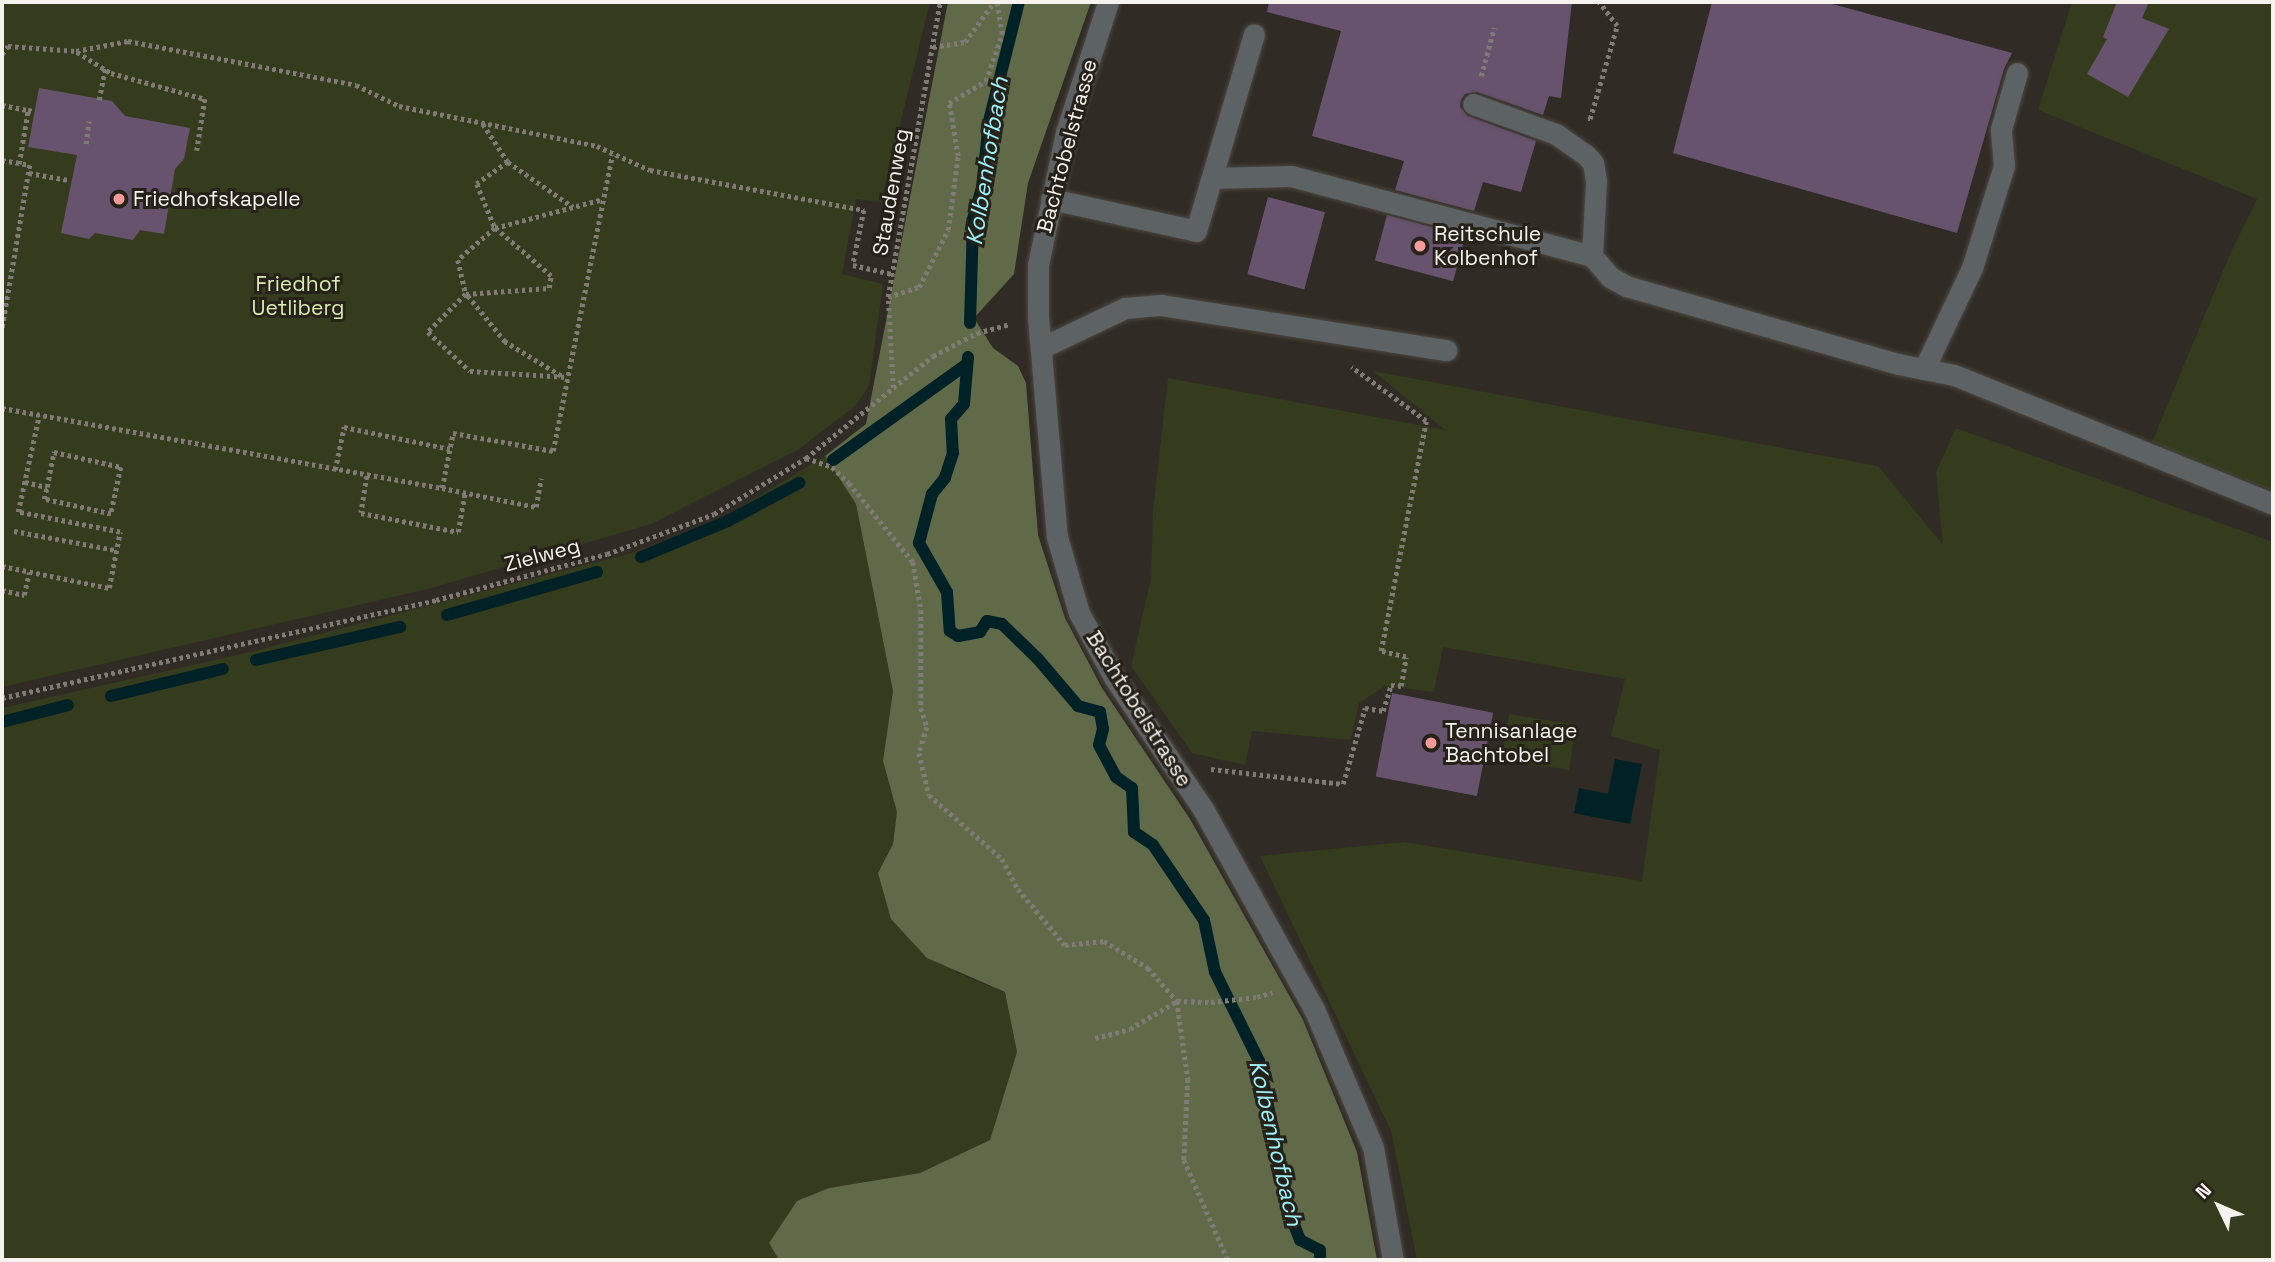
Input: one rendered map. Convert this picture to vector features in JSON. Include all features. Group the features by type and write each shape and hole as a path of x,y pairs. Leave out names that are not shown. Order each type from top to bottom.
{"street":[{"name":"Bachtobelstrasse","path":"1108,2 1066,132 1038,265 1038,317 1057,537 1079,613 1115,680 1203,809 1314,1009 1373,1147 1393,1260"},
{"path":"1051,199 1196,231 1254,34"},
{"path":"1924,369 1972,268 2004,166 2001,129 2017,73"},
{"path":"1474,104 1522,119 1572,143 1586,155 1595,171 1592,256"},
{"path":"1212,178 1291,176 1592,256 1610,277 1626,286 1954,375 2273,504"},
{"path":"1041,348 1117,311 1143,305 1175,306 1447,350"}],"path":[{"name":"Staudenweg","path":"893,388 888,297 940,2"},
{"path":"933,47 965,42 995,2"},
{"path":"888,297 919,287 948,230 958,156 949,103 986,81 1002,34 995,2"},
{"path":"1572,143 1580,116 1590,119 1617,26 1599,2"},
{"path":"1474,104 1494,28"},
{"path":"2,54 8,46 76,51 128,41 356,85 399,106 597,146 650,170 864,210 853,265 892,274"},
{"path":"76,51 105,69 205,99 197,150"},
{"path":"99,100 105,69"},
{"path":"2,106 31,111 19,164"},
{"path":"86,144 89,121"},
{"path":"482,123 508,162 573,207"},
{"path":"442,488 453,433 553,451 565,377 612,155"},
{"path":"2,160 30,165 2,331"},
{"path":"508,162 477,184 495,228 551,276 549,288 466,294 428,332 470,371 565,377"},
{"path":"29,173 68,180"},
{"path":"565,377 505,342 466,294 458,260 495,228 603,199"},
{"name":"Zielweg","path":"2,698 436,600 607,554 714,514 806,458 893,388 954,344 977,334 1038,317"},
{"path":"1172,764 1343,784 1365,708 1383,711 1391,685 1401,686 1406,657 1381,650 1426,421 1347,365 1318,329"},
{"path":"2,408 536,507 541,478"},
{"path":"2,566 109,589 120,533 18,512 39,416"},
{"path":"335,470 344,427 450,449"},
{"path":"54,453 121,467 111,514 44,499 47,487 54,453"},
{"path":"806,458 832,467 913,562 921,610 921,708 927,727 919,753 929,795 1002,859 1018,889 1065,945 1104,941 1148,968 1177,1001 1188,1079 1184,1160 1228,1260"},
{"path":"367,476 361,513 458,532 465,493"},
{"path":"25,482 47,487"},
{"path":"14,531 116,550"},
{"path":"2,590 24,595 29,573"},
{"path":"1095,1038 1130,1029 1177,1001 1210,1002 1258,997"}],"green space":[{"name":"Friedhof Uetliberg","path":"2,2 930,2 881,202 856,199 842,274 883,284 869,386 855,406 799,449 651,524 428,589 2,687"},
{"path":"948,2 1091,2 1028,183 1014,274 974,318 993,348 1018,366 1026,383 1038,535 1065,618 1102,688 1190,819 1303,1020 1357,1152 1377,1260 779,1260 769,1243 797,1201 829,1188 920,1173 990,1140 1017,1052 1005,992 927,958 891,919 878,873 893,844 897,812 883,761 893,691 856,504 825,456 866,424"},
{"path":"2072,2 2273,2 2273,491 2152,442 2231,252 2257,199 2038,110"},
{"path":"1373,371 1878,466 1943,545 1936,472 1956,428 2273,542 2273,1260 1417,1260 1391,1131 1260,856 1404,842 1642,881 1660,750 1611,736 1625,679 1443,647 1434,692 1385,686 1359,703 1351,740 1252,731 1245,765 1192,753 1131,666 1151,578 1153,512 1168,378 1445,430"},
{"path":"825,456 856,504 893,691 883,761 897,812 893,844 878,873 957,973 1005,992 1017,1052 990,1140 920,1173 829,1188 769,1243 779,1260 2,1260 2,708 246,653 628,554 721,519"},
{"path":"1509,714 1576,725 1569,770 1502,759"}],"water":[{"path":"1615,759 1642,764 1630,824 1574,813 1579,788 1608,794"}],"building":[{"path":"1269,2 1572,2 1561,98 1549,96 1543,115 1477,92 1465,94 1461,100 1460,107 1468,116 1536,141 1521,192 1483,182 1474,211 1395,190 1404,161 1312,136 1341,31 1267,12"},
{"path":"1712,2 1825,2 2012,53 2004,69 1957,233 1673,153"},
{"path":"2117,2 2149,2 2142,18 2169,29 2128,97 2087,74 2107,39 2103,37"},
{"name":"Friedhofskapelle","path":"39,88 112,101 125,116 190,128 184,159 175,169 164,234 140,230 133,240 95,233 89,239 61,233 77,155 28,147"},
{"path":"1268,197 1325,212 1304,290 1247,274"},
{"name":"Reitschule Kolbenhof","path":"1387,215 1465,236 1453,281 1375,260"},
{"name":"Tennisanlage Bachtobel","path":"1392,693 1493,713 1477,796 1376,776"}],"waterway":[{"name":"Kolbenhofbach","path":"970,323 973,219 982,188 989,121 1019,2"},
{"name":"Kolbenhofbach","path":"968,357 964,404 951,419 953,453 945,478 932,494 919,543 947,592 950,631 958,636 980,632 987,621 1002,624 1038,659 1078,706 1100,712 1103,729 1099,745 1116,777 1132,788 1134,832 1153,845 1204,920 1215,972 1259,1061 1290,1215 1300,1240 1320,1250 1320,1260"},
{"path":"833,460 967,364"},
{"path":"641,557 728,521 799,483"},
{"path":"447,615 597,572"},
{"path":"256,660 400,627"},
{"path":"111,696 223,669"},
{"path":"2,722 68,705"}],"place":[{"name":"Friedhofskapelle","path":"119,199"},
{"name":"Reitschule Kolbenhof","path":"1420,246"},
{"name":"Tennisanlage Bachtobel","path":"1431,743"}]}
